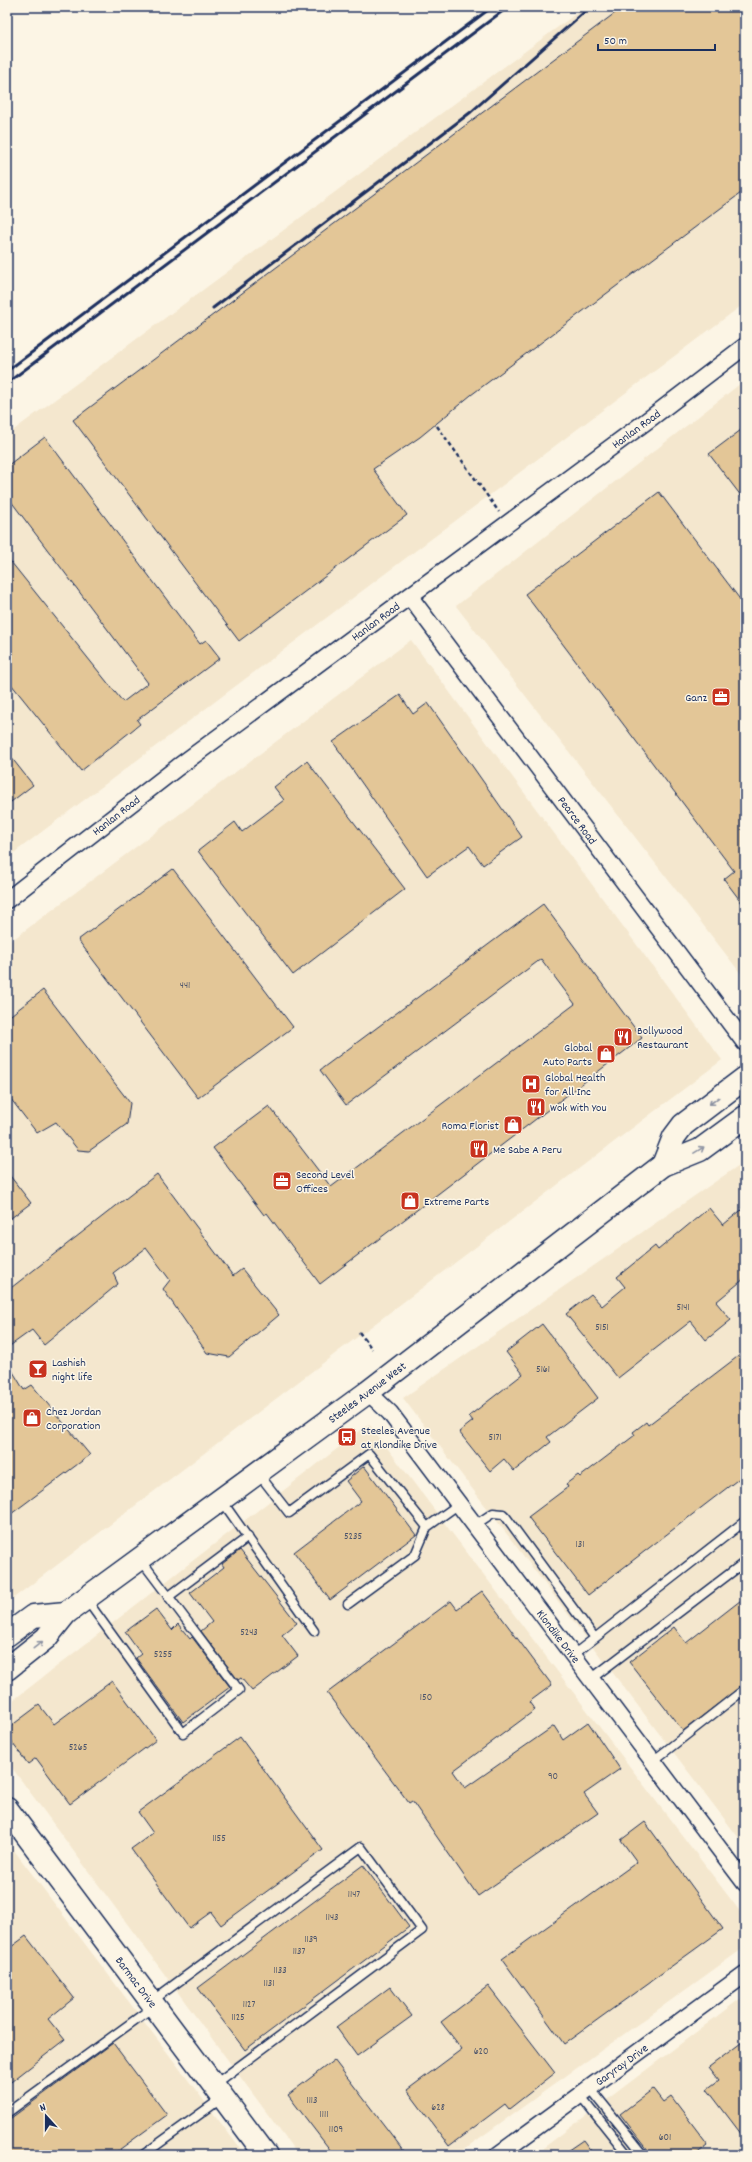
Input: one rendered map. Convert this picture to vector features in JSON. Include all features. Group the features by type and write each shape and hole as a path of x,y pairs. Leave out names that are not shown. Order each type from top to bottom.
{"main road":[{"path":"663,1165 674,1137 683,1125 745,1078"},
{"name":"Steeles Avenue West","path":"7,1669 46,1638 66,1614 368,1392 663,1165 700,1150 745,1117"},
{"path":"7,1635 33,1616 66,1614"},
{"name":"Barmac Drive","path":"7,1809 152,2005 266,2155"}],"street":[{"name":"Hanlan Road","path":"7,900 178,767 410,597 745,346"},
{"name":"Pearce Road","path":"410,597 745,1043"},
{"name":"Klondike Drive","path":"368,1392 390,1413 745,1883"},
{"name":"Garyray Drive","path":"508,2152 585,2092 745,1974"}],"lane":[{"path":"258,1472 289,1513 369,1454 427,1527"},
{"path":"221,1500 314,1631"},
{"path":"348,1604 415,1555 427,1527 459,1504"},
{"path":"475,1525 493,1513 503,1514 595,1638"},
{"path":"573,1655 745,1521"},
{"path":"168,1597 248,1537"},
{"path":"86,1599 183,1733 239,1690 141,1559"},
{"path":"591,1679 745,1562"},
{"path":"653,1761 745,1689"},
{"path":"7,2113 361,1847 422,1930 218,2091 143,2155"},
{"path":"585,2092 628,2155"},
{"path":"585,2092 644,2155"}],"path":[{"path":"437,426 508,524"},
{"path":"359,1332 372,1349"}],"shaded area":[{"path":"585,7 745,7 745,303 7,858 7,435"},
{"path":"745,380 745,979 456,606"},
{"path":"411,640 722,1060 7,1603 7,944"},
{"path":"745,1161 745,1846 403,1398"},
{"path":"369,1424 745,1918 745,1947 456,2155 298,2155 7,1761 7,1705"},
{"path":"7,1841 245,2155 7,2155"},
{"path":"745,1995 745,2155 534,2155"}],"building":[{"path":"623,7 745,7 745,190 471,395 420,437 373,469 407,515 239,641 73,420"},
{"path":"745,427 745,501 709,454"},
{"path":"45,437 200,644 206,640 220,658 137,720 140,724 81,771 7,679 7,557 123,702 148,683 7,496 7,466"},
{"path":"659,492 745,606 745,907 724,879 734,871 525,594"},
{"path":"400,695 413,714 428,703 522,837 483,865 469,846 427,876 333,742"},
{"path":"7,752 33,785 7,805"},
{"path":"307,761 405,889 293,975 198,851 235,822 242,832 284,800 274,787"},
{"path":"173,869 293,1027 198,1098 78,940"},
{"path":"543,904 642,1038 320,1284 267,1213 264,1215 213,1148 269,1106 331,1187 575,1004 541,959 346,1105 320,1070"},
{"path":"43,990 130,1103 127,1124 89,1151 78,1150 56,1122 37,1133 7,1094 7,1018"},
{"path":"7,1172 31,1203 7,1221"},
{"path":"157,1174 233,1276 242,1269 279,1315 229,1357 207,1353 163,1289 170,1280 146,1248 113,1273 118,1284 44,1345 32,1330 7,1348 7,1291"},
{"path":"745,1207 745,1278 716,1302 731,1320 706,1340 691,1321 618,1378 566,1314 591,1294 602,1306 625,1287 617,1277 655,1246 658,1250 709,1208 723,1225"},
{"path":"542,1324 598,1398 547,1437 551,1442 514,1471 504,1459 490,1471 459,1432 473,1421 469,1416 523,1374 506,1352"},
{"path":"745,1351 745,1474 588,1595 528,1517 568,1487 566,1484 578,1475 580,1477 635,1435 633,1432 646,1422 648,1425"},
{"path":"7,1362 24,1390 32,1385 90,1455 7,1517"},
{"path":"364,1466 416,1535 330,1600 294,1552 361,1501 346,1481"},
{"path":"240,1550 297,1623 282,1635 298,1656 252,1691 241,1678 238,1680 201,1631 212,1622 190,1593 224,1567 222,1564"},
{"path":"482,1591 552,1685 529,1702 535,1710 453,1771 465,1788 554,1726 563,1740 588,1722 620,1769 584,1794 598,1813 478,1896 412,1801 409,1803 327,1693 451,1601 457,1609"},
{"path":"745,1597 745,1683 683,1731 629,1662 674,1627 686,1643"},
{"path":"156,1609 172,1630 178,1624 190,1639 192,1637 230,1687 183,1722 136,1658 141,1654 125,1632"},
{"path":"112,1681 156,1740 70,1804 36,1758 28,1764 7,1736 7,1729 39,1705 54,1724"},
{"path":"240,1737 323,1850 221,1925 211,1912 189,1928 131,1849 153,1833 138,1812"},
{"path":"645,1822 723,1929 564,2044 502,1959 637,1862 621,1840"},
{"path":"363,1865 409,1927 245,2050 198,1988"},
{"path":"26,1936 74,1998 48,2019 65,2040 7,2085 7,1950"},
{"path":"488,1986 555,2073 509,2109 505,2104 449,2146 407,2090 462,2049 441,2022"},
{"path":"390,1987 412,2016 357,2056 336,2027"},
{"path":"745,2040 745,2139 707,2089 719,2080 709,2067"},
{"path":"113,2043 167,2115 112,2155 7,2155 7,2121"},
{"path":"334,2060 407,2155 334,2155 288,2095"},
{"path":"653,2089 663,2102 671,2096 708,2145 695,2155 652,2155 620,2114"},
{"path":"583,2140 594,2155 561,2155"}],"railway":[{"path":"7,371 492,7"},
{"path":"7,383 508,7"},
{"path":"213,308 471,112 590,7"}],"place":[{"name":"Ganz","path":"721,697"},
{"name":"Bollywood Restaurant","path":"623,1037"},
{"name":"Global Auto Parts","path":"606,1054"},
{"name":"Global Health for All Inc","path":"531,1084"},
{"name":"Wok With You","path":"536,1107"},
{"name":"Roma Florist","path":"513,1125"},
{"name":"Me Sabe A Peru","path":"479,1149"},
{"name":"Second Level Offices","path":"282,1181"},
{"name":"Extreme Parts","path":"410,1201"},
{"name":"Lashish night life","path":"38,1369"},
{"name":"Chez Jordan Corporation","path":"32,1418"},
{"name":"Steeles Avenue at Klondike Drive","path":"347,1437"}]}
